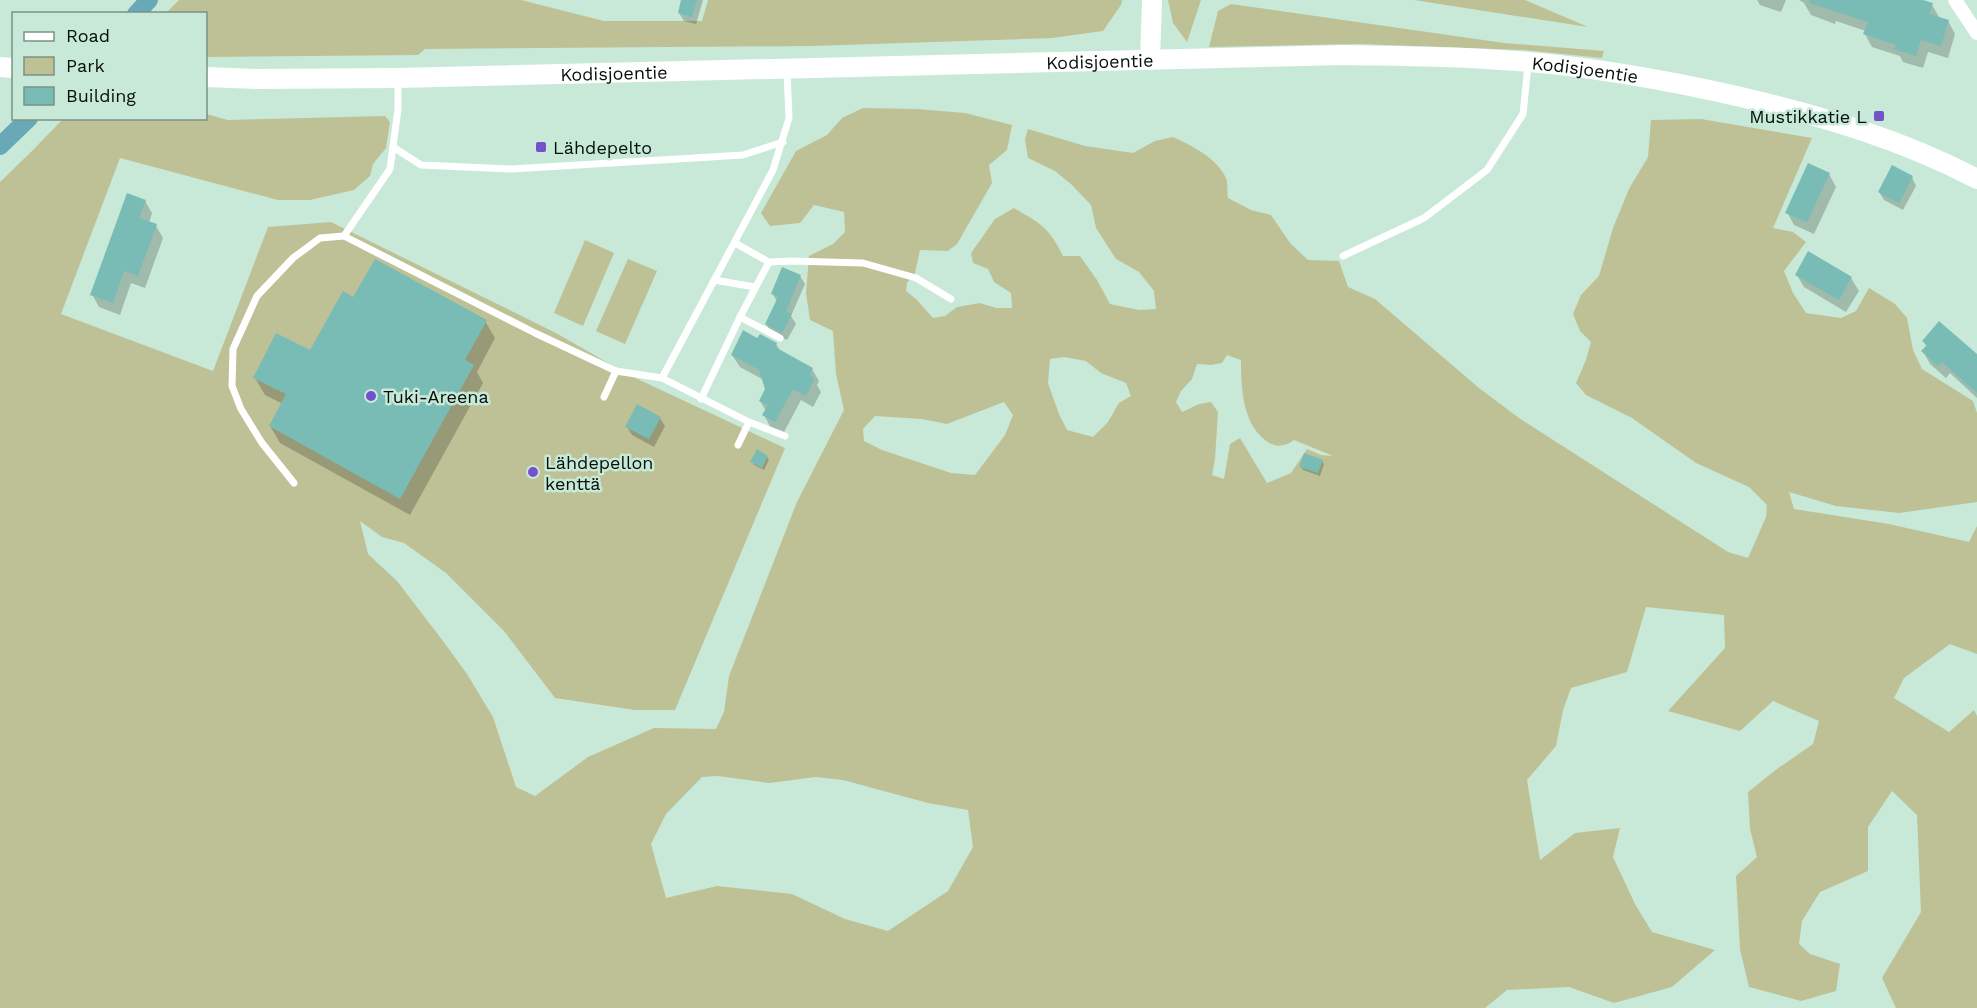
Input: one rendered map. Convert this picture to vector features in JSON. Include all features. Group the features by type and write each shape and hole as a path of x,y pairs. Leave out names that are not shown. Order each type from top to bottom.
{"street":[{"path":"1150,60 1152,0"},
{"path":"1955,0 1977,33"},
{"name":"Kodisjoentie","path":"207,77 398,78 1344,55 1486,59 1606,71 1651,78 1793,110 1873,134 1953,166 1977,179"}],"lane":[{"path":"1343,256 1424,218 1487,170 1523,114 1528,63"},
{"path":"662,378 773,170 789,118 787,69"},
{"path":"344,236 390,169 398,109 398,78"},
{"path":"393,147 420,165 512,169 743,154 783,142"},
{"path":"294,483 262,443 241,409 232,386 233,349 257,296 293,258 320,238 344,236 535,333 616,371 662,378 749,422 785,436"},
{"path":"735,243 769,262 863,263 916,279 951,299"},
{"path":"701,399 769,262"},
{"path":"714,280 755,287"},
{"path":"740,317 780,338"},
{"path":"603,398 616,371"},
{"path":"738,445 749,422"}],"green space":[{"path":"179,0 521,0 604,21 702,21 708,0 1122,0 1103,31 1052,38 812,46 425,49 418,55 207,57 207,12 167,12"},
{"path":"1168,0 1201,0 1187,42 1173,23"},
{"path":"1414,0 1525,0 1588,27"},
{"path":"1231,4 1504,43 1604,51 1602,58 1524,50 1360,44 1209,47 1218,11"},
{"path":"863,108 965,113 1012,125 1007,150 989,165 992,183 957,244 948,251 920,250 915,273 907,283 906,291 933,318 945,316 957,307 980,303 996,308 1012,308 1011,293 994,282 988,269 973,263 971,253 995,219 1014,208 1043,227 1053,238 1063,256 1080,256 1110,304 1139,310 1156,309 1154,291 1139,272 1116,259 1096,228 1091,205 1055,171 1028,158 1025,139 1028,129 1085,146 1133,153 1155,141 1173,137 1203,153 1216,164 1226,178 1228,198 1251,210 1271,215 1290,243 1308,260 1339,261 1348,287 1375,299 1479,388 1519,418 1728,552 1748,558 1766,517 1767,505 1749,487 1696,463 1632,418 1586,395 1576,383 1591,342 1580,331 1573,314 1581,295 1599,276 1613,228 1629,189 1648,157 1651,120 1701,119 1812,138 1773,228 1793,232 1806,242 1784,271 1793,293 1806,313 1841,318 1856,311 1869,288 1895,304 1907,318 1913,350 1922,369 1973,401 1977,413 1977,502 1899,513 1836,506 1789,492 1794,509 1889,524 1969,542 1977,526 1977,654 1950,644 1904,678 1894,698 1949,732 1974,710 1977,716 1977,1008 1896,1008 1882,978 1921,912 1917,815 1892,791 1868,827 1868,871 1820,892 1802,921 1799,944 1810,954 1840,964 1836,991 1801,1001 1749,987 1740,949 1736,876 1757,857 1750,829 1748,792 1813,744 1819,721 1773,701 1740,731 1668,711 1725,648 1724,615 1646,607 1627,672 1571,688 1563,710 1556,746 1527,780 1540,860 1575,833 1620,828 1613,857 1635,904 1652,932 1715,950 1672,987 1614,1003 1569,987 1507,990 1485,1008 0,1008 0,182 62,120 207,120 207,114 228,120 385,116 390,122 386,148 373,164 370,176 354,190 310,200 278,200 120,158 61,314 213,371 268,227 331,222 556,333 629,375 785,448 675,710 635,710 555,698 504,631 446,573 404,543 382,537 360,521 368,554 397,581 467,674 493,717 516,787 535,796 588,757 654,728 716,729 724,712 729,676 797,502 844,410 836,374 833,331 810,320 806,293 809,256 833,244 845,232 844,212 814,205 800,223 770,226 761,213 796,151 827,135 842,118","holes":["1227,355 1241,360 1247,414 1257,432 1265,440 1280,446 1294,440 1333,456 1321,455 1307,449 1291,473 1267,483 1240,438 1230,444 1224,479 1212,475 1218,412 1211,402 1199,404 1182,412 1176,402 1181,391 1192,379 1197,364 1222,363","1064,357 1086,361 1101,373 1126,383 1131,396 1119,403 1108,422 1093,437 1067,430 1059,414 1048,383 1050,359","1004,402 1013,415 1005,435 975,475 951,473 882,450 864,441 863,429 875,416 922,419 947,424","718,776 769,783 816,777 843,780 928,803 968,810 973,847 948,891 888,931 845,919 792,894 717,886 666,898 651,844 666,814 702,777"]},
{"path":"585,240 614,253 583,326 554,313"},
{"path":"628,259 657,271 625,344 596,331"}],"building":[{"path":"681,0 697,0 692,17 678,13"},
{"path":"1810,0 1923,0 1933,3 1929,14 1949,20 1941,46 1921,40 1916,56 1894,49 1896,45 1863,34 1868,22 1809,3"},
{"path":"1808,163 1830,173 1807,222 1785,213"},
{"path":"1892,165 1913,176 1899,203 1878,192"},
{"path":"127,193 146,200 139,218 157,224 138,276 124,271 113,303 90,295"},
{"path":"1808,251 1852,277 1839,300 1795,275"},
{"name":"Tuki-Areena","path":"375,259 487,320 465,360 474,365 400,499 269,426 286,394 253,378 276,333 310,350 343,291 353,297"},
{"path":"782,267 801,275 786,311 792,314 782,333 765,324 778,297 771,294"},
{"path":"1939,321 1977,354 1977,393 1942,362 1938,366 1921,351 1927,345 1922,341"},
{"path":"743,330 757,338 760,334 777,343 775,347 813,368 809,375 815,378 806,396 793,389 775,422 762,415 768,405 759,401 765,389 759,370 731,355"},
{"path":"637,404 661,417 649,439 625,427"},
{"path":"757,449 768,456 762,468 750,462"},
{"path":"1304,453 1323,460 1318,473 1299,467"}],"waterway":[{"path":"138,12 149,0"},
{"path":"0,146 27,120"}],"place":[{"name":"Mustikkatie L","path":"1879,116"},
{"name":"Lähdepelto","path":"541,147"},
{"name":"Tuki-Areena","path":"371,396"},
{"name":"Lähdepellon kenttä","path":"533,472"}]}
